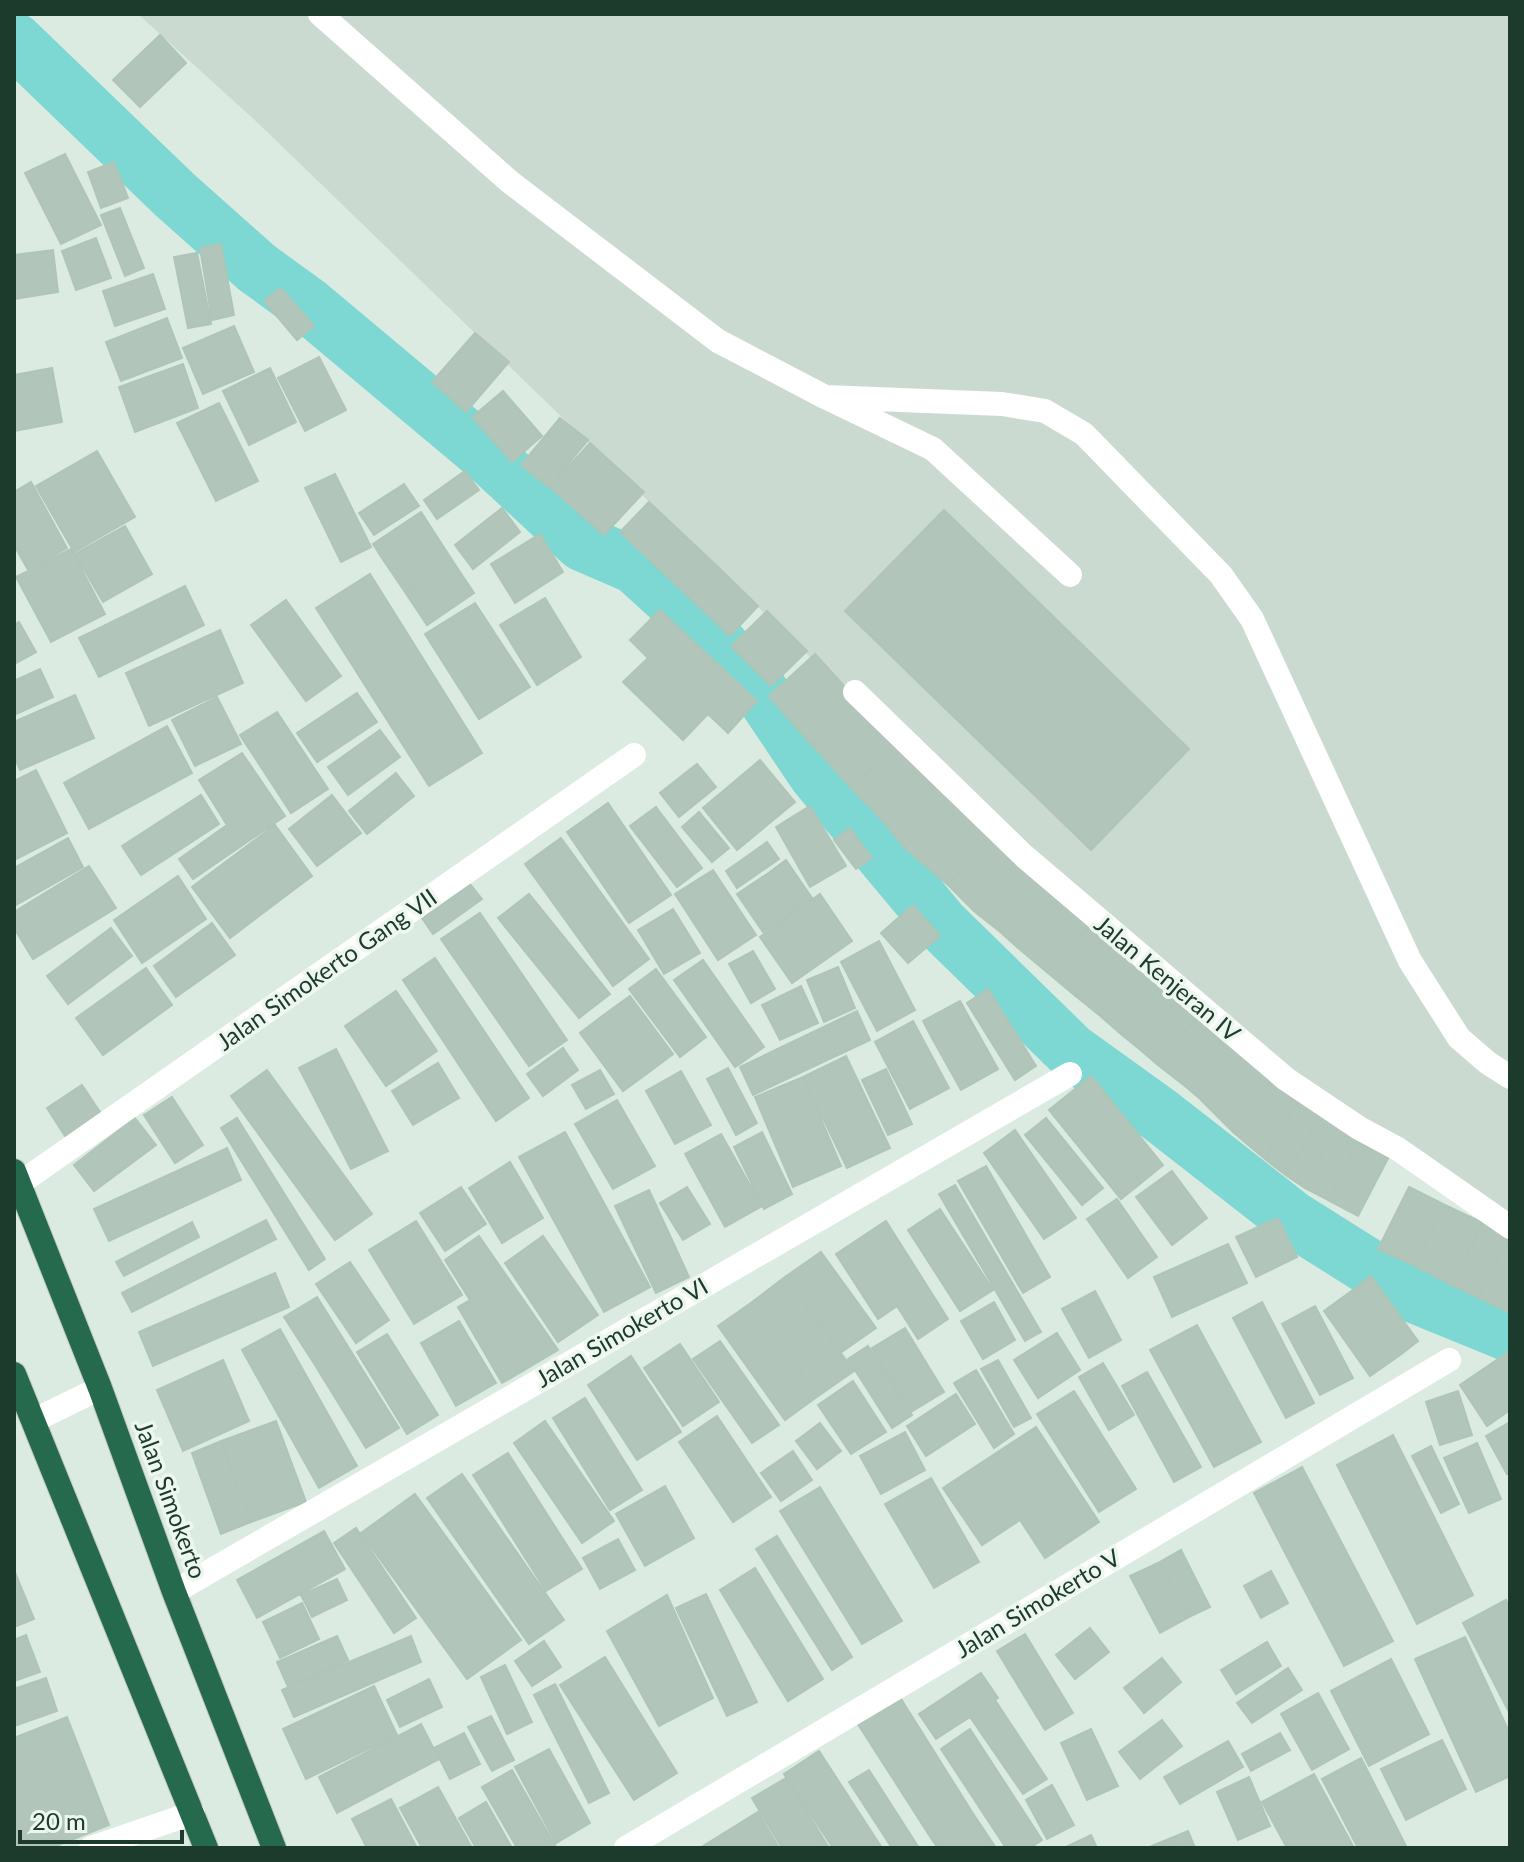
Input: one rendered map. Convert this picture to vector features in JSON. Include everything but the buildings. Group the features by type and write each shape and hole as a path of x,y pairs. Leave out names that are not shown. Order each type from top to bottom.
{"highway":[{"name":"Jalan Simokerto","path":"17,1177 274,1848"},
{"path":"14,1374 206,1848"}],"street":[{"path":"320,14 510,182 718,341 933,449 1070,575"},
{"path":"825,397 1002,404 1045,411 1084,434 1221,575 1252,619 1410,961 1459,1038 1510,1077"},
{"name":"Jalan Kenjeran IV","path":"855,692 1024,856 1286,1079 1359,1128 1398,1149 1510,1227"},
{"name":"Jalan Simokerto Gang VII","path":"17,1177 634,755"},
{"name":"Jalan Simokerto VI","path":"174,1592 1070,1074"},
{"name":"Jalan Simokerto V","path":"626,1848 1449,1360"},
{"path":"33,1421 100,1388"},
{"path":"91,1848 193,1813"}],"shaded area":[{"path":"138,14 1510,14 1510,1219 1387,1152 1036,876 260,125"}],"waterway":[{"path":"14,40 175,195 257,268 308,305 487,455 582,543 635,566 713,637 759,689 816,774 941,924 1071,1051 1160,1115 1293,1219 1412,1294 1510,1334"}]}
